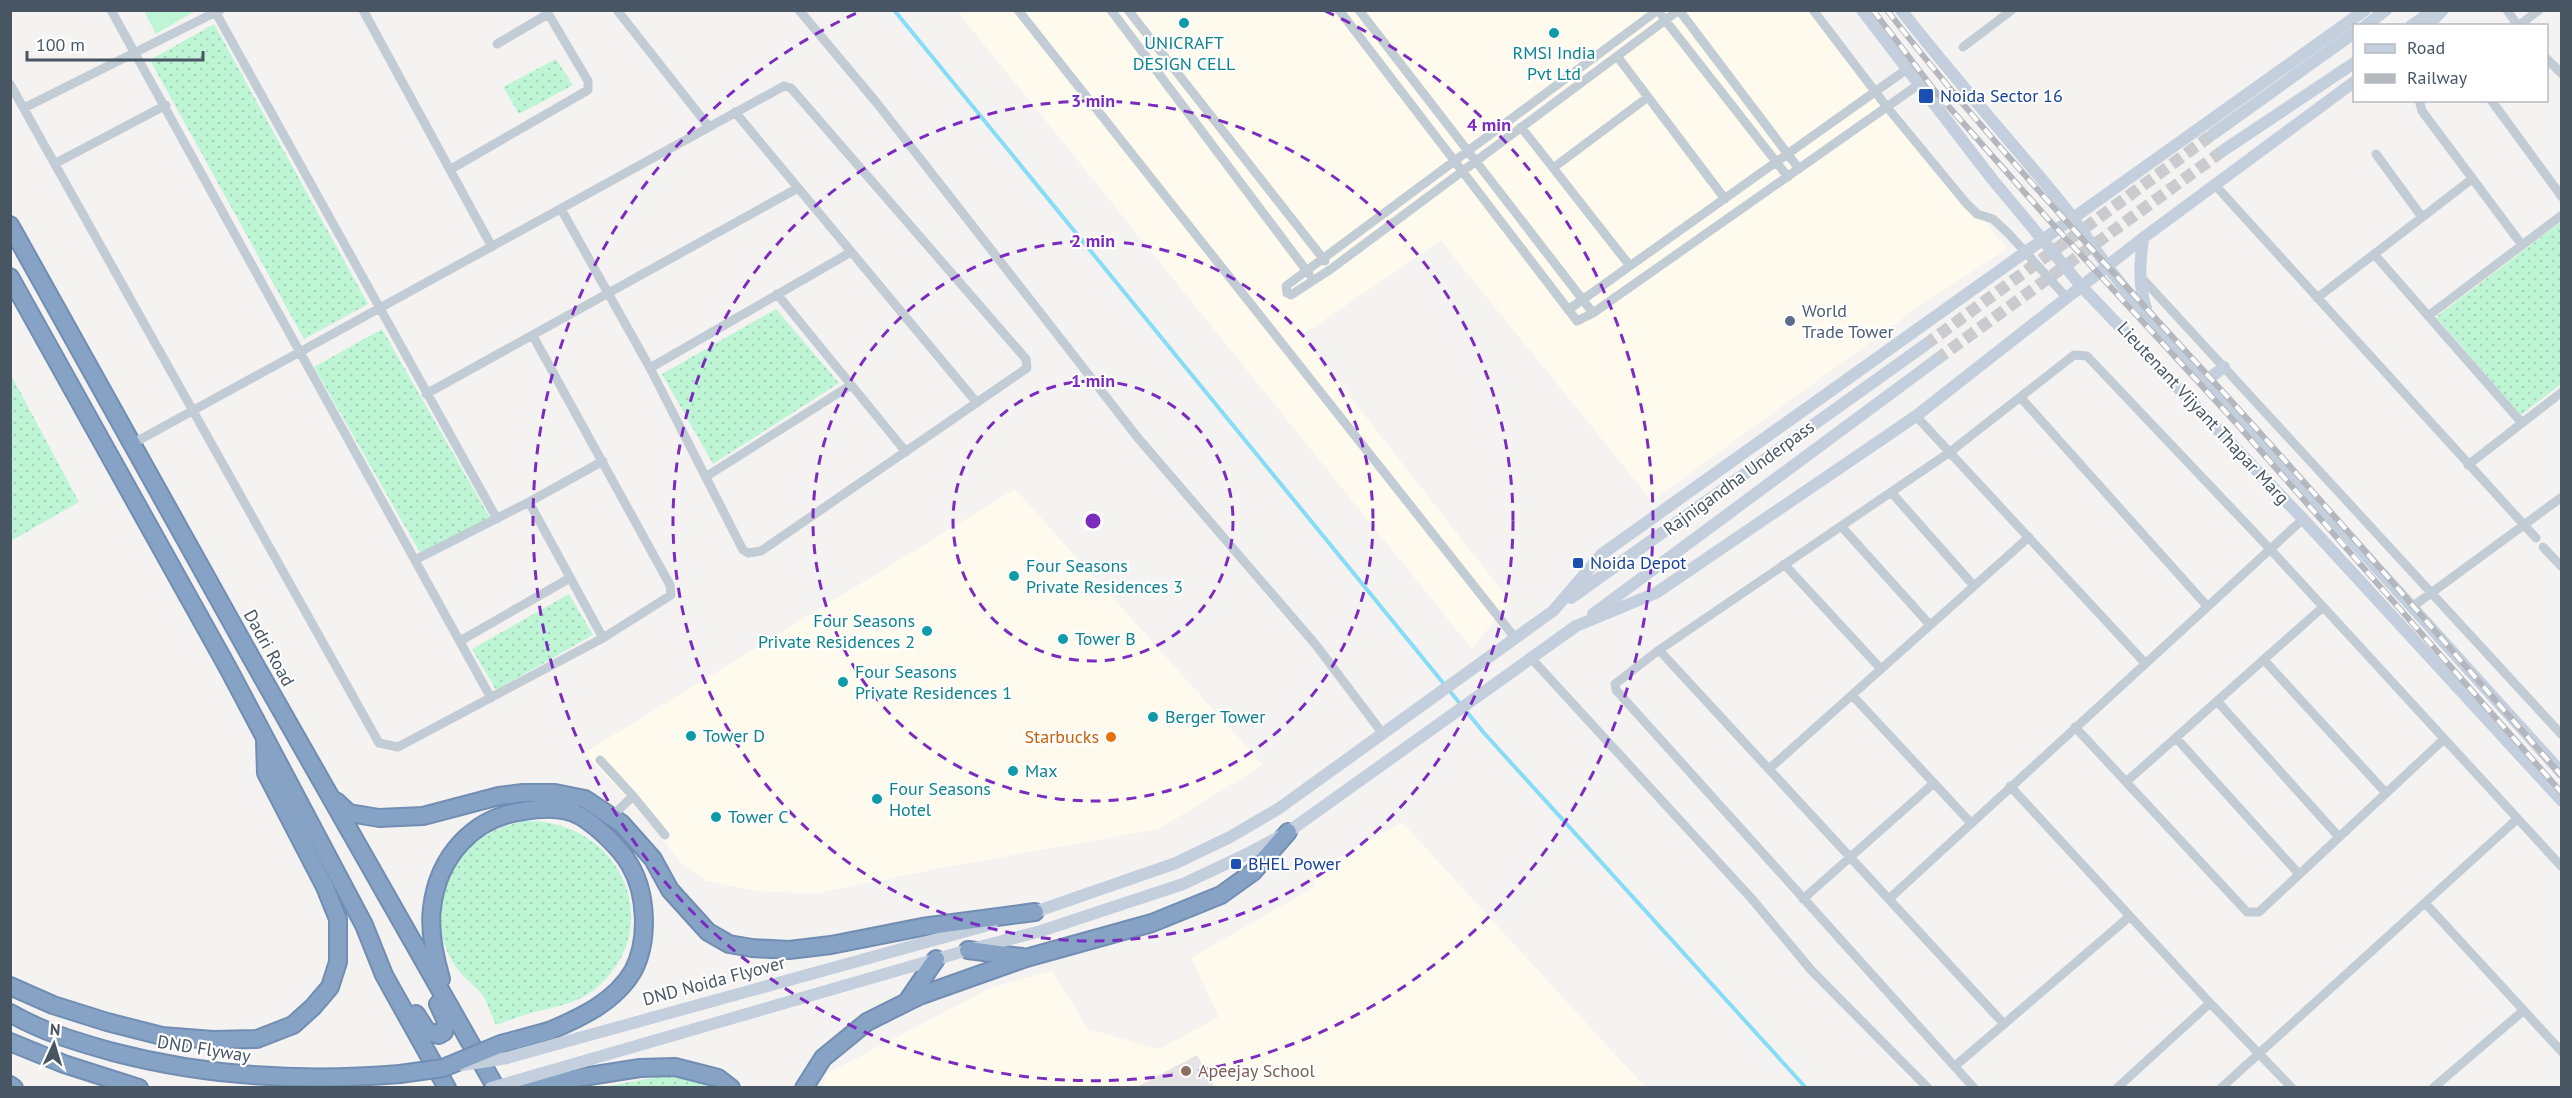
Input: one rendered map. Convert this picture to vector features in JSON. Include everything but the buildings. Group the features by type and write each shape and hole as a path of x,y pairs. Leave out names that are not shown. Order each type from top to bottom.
{"highway":[{"name":"Dadri Road","path":"10,225 494,1088"},
{"path":"10,277 265,738 364,925 394,971 421,1024 433,1035 439,1035 444,1032 446,1021 444,1015 416,963 392,905"},
{"path":"10,986 53,1005 107,1022 162,1036 213,1040 257,1039 293,1024 313,1007 330,987 338,962 338,919 325,886 266,773 265,738"},
{"path":"329,794 350,813 379,818 423,816 499,796 523,793 555,793 585,799 621,823 652,859 670,890 708,932 729,944 752,948 789,950 831,945 922,927 1035,912"},
{"path":"447,1002 435,957 431,910 438,879 447,859 464,839 484,823 508,813 546,808 580,816 604,835 630,865 640,891 643,931 640,949 632,971 589,1014 553,1038"},
{"path":"804,1088 823,1058 867,1022 906,1002 1026,958 1152,923 1221,895 1253,872 1288,832"},
{"path":"364,925 384,975 447,1088"},
{"path":"968,950 1026,958"},
{"path":"906,1002 936,959"},
{"name":"DND Flyway","path":"10,1013 65,1039 190,1069 265,1077 348,1078 400,1074 443,1068 501,1044 553,1038"},
{"path":"10,1042 64,1064 139,1088"},
{"path":"513,1088 570,1072 675,1067 718,1077 731,1088"}],"main road":[{"name":"Lieutenant Vijyant Thapar Marg","path":"1862,10 1992,179 2082,287 2303,519 2562,801"},
{"name":"Lieutenant Vijyant Thapar Marg","path":"1901,10 1941,63 2072,219 2106,267 2562,773"},
{"path":"1553,611 1602,554 2365,10"},
{"path":"2368,24 2386,10"},
{"path":"2414,24 2434,10"},
{"path":"2429,24 2442,10"},
{"path":"2213,134 2353,34"},
{"path":"2224,150 2353,64"},
{"path":"494,1088 570,1072 936,959 1041,931 1183,884 1288,832 1576,626 1656,593 1916,416 2143,238 2353,83"},
{"path":"2143,238 2141,293 2149,316"},
{"name":"Rajnigandha Underpass","path":"1553,611 1925,345"},
{"name":"Rajnigandha Underpass","path":"1576,626 1936,360"},
{"path":"2207,380 2224,367"},
{"name":"DND Noida Flyover","path":"553,1038 1035,912 1176,863 1230,837 1278,809 1553,611"}],"street":[{"path":"111,10 166,105 491,698"},
{"path":"363,10 492,247"},
{"path":"617,10 709,127"},
{"path":"799,10 876,102 1138,438 1388,730"},
{"path":"1018,10 1516,639"},
{"path":"1111,10 1314,280"},
{"path":"1339,10 1577,321 1593,313 1918,85"},
{"path":"1359,10 1593,313"},
{"path":"1788,177 1665,20 1658,10 1286,286 1287,293 1292,294 1331,269 1475,161 1665,20 1679,10 1799,169"},
{"path":"1813,10 1887,107 1966,203 1977,214 1993,219 2067,298"},
{"path":"1963,47 2012,10"},
{"path":"2507,10 2517,24"},
{"path":"2521,24 2539,10"},
{"path":"1118,20 1130,11 1331,269"},
{"path":"24,108 218,12 379,309 497,519"},
{"path":"451,169 588,90 588,81 547,12 496,44"},
{"path":"1617,56 1725,199"},
{"path":"2548,59 2562,74"},
{"path":"1568,310 1907,69"},
{"path":"10,84 379,743 386,746 398,747 603,638 669,598 672,591 533,336"},
{"path":"132,444 780,86 790,88 1026,359 1025,371 761,551 748,553 743,550 650,368 561,209"},
{"path":"1553,168 1648,97"},
{"path":"2420,102 2422,111 2522,245"},
{"path":"2493,102 2562,197"},
{"path":"56,164 166,105"},
{"path":"735,112 977,403"},
{"path":"1521,127 1629,266"},
{"path":"2376,154 2422,217"},
{"path":"2317,298 2472,179"},
{"path":"2215,185 2536,538"},
{"path":"426,394 798,188"},
{"path":"2428,316 2562,215"},
{"path":"650,368 851,252"},
{"path":"2374,254 2522,423"},
{"path":"2140,276 2562,735"},
{"path":"777,294 906,452"},
{"path":"1974,1088 1616,690 1617,680 1950,452 2074,355 2087,356 2270,549 2516,820 2562,867"},
{"path":"706,476 851,385"},
{"path":"2468,465 2562,392"},
{"path":"2021,398 2207,606"},
{"path":"1916,416 2145,663"},
{"path":"415,560 497,519 603,461"},
{"path":"1891,492 1974,586"},
{"path":"2412,607 2562,497"},
{"path":"529,502 603,638"},
{"path":"1889,899 2303,519"},
{"path":"1842,526 1930,625"},
{"path":"1769,769 2029,537"},
{"path":"2543,547 2562,567"},
{"path":"1784,564 1881,669"},
{"path":"460,641 570,578"},
{"path":"2126,782 2323,607"},
{"path":"1659,650 2004,1024"},
{"path":"1531,658 1752,899 1812,971 1928,1088"},
{"path":"2264,660 2386,793"},
{"path":"1852,695 1971,823"},
{"path":"2217,701 2339,837"},
{"path":"2075,727 2247,912 2259,912 2443,740"},
{"path":"2176,738 2300,874"},
{"path":"600,760 665,835"},
{"path":"1803,899 1934,783"},
{"path":"2010,786 2129,917 2292,1088"},
{"path":"611,817 633,796"},
{"path":"2221,1088 2259,1051 2516,820"},
{"path":"2425,903 2562,1052"},
{"path":"1955,1066 2129,917"},
{"path":"2117,1088 2210,1003"},
{"path":"2433,1088 2523,1011"}],"shaded area":[{"path":"957,11 1818,11 2007,249 1921,305 1652,501 1441,241 1302,335 1510,601 1472,649"},
{"path":"1015,489 1263,765 1159,829 941,868 814,894 755,891 706,881 680,862 644,815 584,753"},
{"path":"1402,822 1645,1087 822,1088 826,1074 992,987 1052,971 1088,1029 1159,1049 1219,1017 1191,958 1316,886 1311,873"},
{"name":"Apeejay School","path":"1197,1055 1214,1087 1137,1087"}],"green space":[{"path":"144,11 195,11 156,34"},
{"path":"214,24 368,304 304,339 150,60"},
{"path":"556,59 573,85 519,114 503,87"},
{"path":"2561,222 2561,384 2521,415 2436,317"},
{"path":"776,309 839,383 713,464 662,374"},
{"path":"382,329 490,518 422,556 314,367"},
{"path":"10,373 79,502 11,541 10,541"},
{"path":"569,594 593,635 496,690 472,649"},
{"path":"527,821 559,825 586,837 607,855 622,878 630,904 630,931 620,959 595,990 567,1004 496,1025 480,992 462,974 448,953 441,930 440,907 444,886 453,867 467,850 484,837 504,827"},
{"path":"663,1076 688,1079 711,1087 598,1088"}],"waterway":[{"path":"894,10 1484,733 1806,1088"}],"tunnel":[{"path":"1925,345 2213,134"},
{"path":"1936,360 2224,150"}],"railway":[{"path":"1873,10 1935,91 2048,219 2236,423 2562,793"},
{"path":"1887,10 2016,166 2198,364 2562,776"}],"place":[{"name":"UNICRAFT DESIGN CELL","path":"1184,23"},
{"name":"RMSI India Pvt Ltd","path":"1554,33"},
{"name":"Noida Sector 16","path":"1926,96"},
{"name":"World Trade Tower","path":"1790,321"},
{"name":"Noida Depot","path":"1578,563"},
{"name":"Four Seasons Private Residences 3","path":"1014,576"},
{"name":"Four Seasons Private Residences 2","path":"927,631"},
{"name":"Tower B","path":"1063,639"},
{"name":"Four Seasons Private Residences 1","path":"843,682"},
{"name":"Berger Tower","path":"1153,717"},
{"name":"Tower D","path":"691,736"},
{"name":"Starbucks","path":"1111,737"},
{"name":"Max","path":"1013,771"},
{"name":"Four Seasons Hotel","path":"877,799"},
{"name":"Tower C","path":"716,817"},
{"name":"BHEL Power","path":"1236,864"},
{"name":"Apeejay School","path":"1186,1071"}]}
